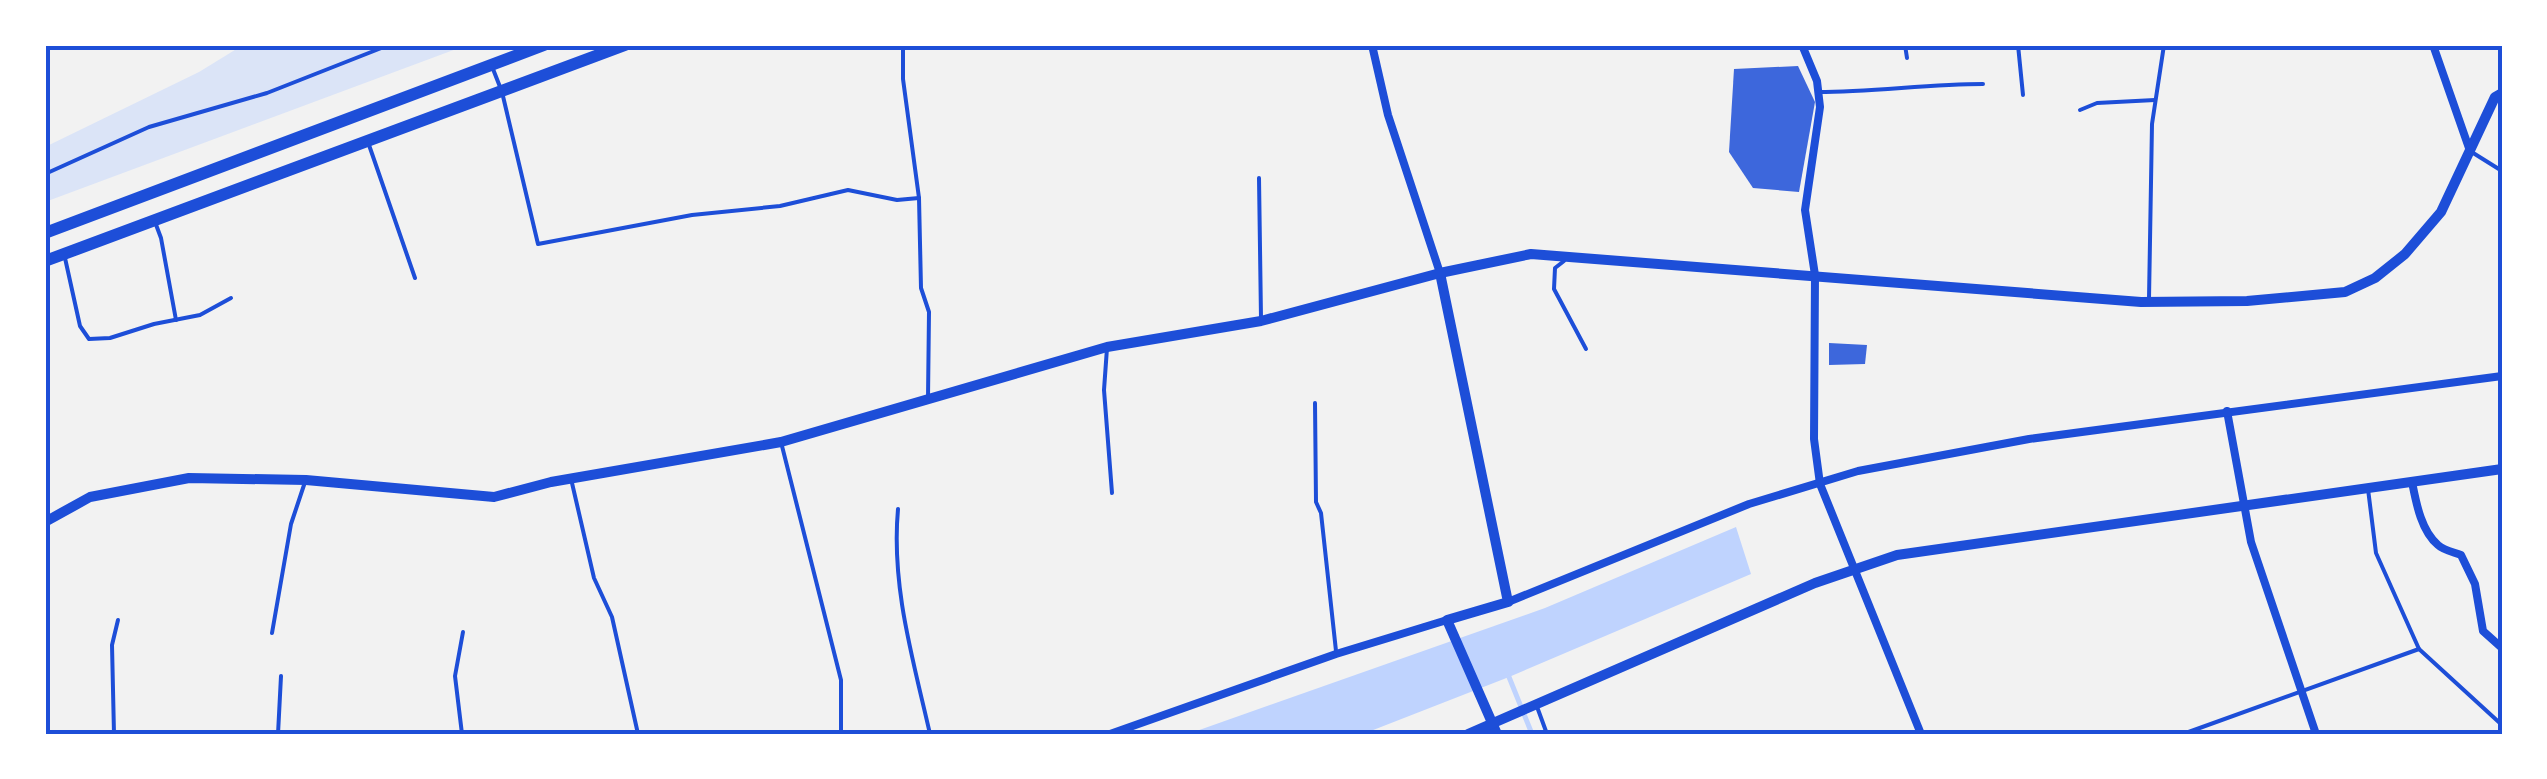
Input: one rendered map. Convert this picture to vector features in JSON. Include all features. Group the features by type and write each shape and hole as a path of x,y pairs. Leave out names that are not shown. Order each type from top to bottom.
{"main road":[{"path":"45,233 544,45"},
{"path":"45,261 625,45"},
{"path":"212,170 220,196"}],"street":[{"path":"1372,45 1388,115 1440,274 1508,602"},
{"path":"1802,45 1818,92 1818,132 1805,210 1815,276 1814,439 1820,484 1921,734"},
{"path":"2433,45 2470,152"},
{"path":"45,522 90,497 189,478 306,480 494,497 570,478 780,442 1107,347 1260,321 1531,254 2149,302 2248,301 2345,292 2375,278 2405,254 2441,212 2495,97 2502,93"},
{"path":"1110,734 1336,654 1508,602 1748,504 1858,470 2030,439 2502,376"},
{"path":"2227,411 2251,542 2316,734"},
{"path":"1468,734 1494,729 1509,716 1815,583 1912,552 2502,469"},
{"path":"2412,482 2418,510 2433,540 2440,548 2460,556 2475,584 2483,631 2502,648"},
{"path":"1447,620 1494,729"}],"lane":[{"path":"903,45 903,79 920,198 921,288 928,312 928,400"},
{"path":"1905,45 1907,58"},
{"path":"2018,45 2023,95"},
{"path":"2149,302 2155,100 2164,45"},
{"path":"492,65 538,244 692,215 780,206 848,190 897,200 920,198"},
{"path":"1818,92 1983,84"},
{"path":"2080,110 2097,103 2155,100"},
{"path":"368,140 415,278"},
{"path":"2470,152 2502,171"},
{"path":"1259,178 1260,321"},
{"path":"155,222 176,322"},
{"path":"64,254 80,326 89,339 110,338 154,324 176,322 200,315 231,298"},
{"path":"1569,258 1555,268 1554,289 1586,349"},
{"path":"1107,347 1104,390 1112,493"},
{"path":"1315,403 1316,502 1321,513 1336,654"},
{"path":"780,442 842,680 840,734"},
{"path":"570,478 594,578 612,617 638,734"},
{"path":"272,633 291,524 306,480"},
{"path":"2368,488 2376,552 2419,649 2502,726"},
{"path":"898,509 896,561 900,599 930,734"},
{"path":"114,734 112,645 118,620"},
{"path":"462,734 455,676 463,632"},
{"path":"2183,734 2419,649"},
{"path":"278,734 281,676"},
{"path":"1532,706 1547,734"}],"path":[{"path":"45,174 149,127 267,93 390,45"}],"shaded area":[{"path":"243,45 467,45 45,202 45,147 199,72"}],"water":[{"path":"1736,527 1751,574 1363,734 1188,734 1545,608"}],"building":[{"path":"1798,66 1815,102 1799,192 1753,188 1729,152 1734,69"},
{"path":"1829,343 1867,345 1865,364 1829,365"}],"waterway":[{"path":"1509,677 1532,734"}]}
